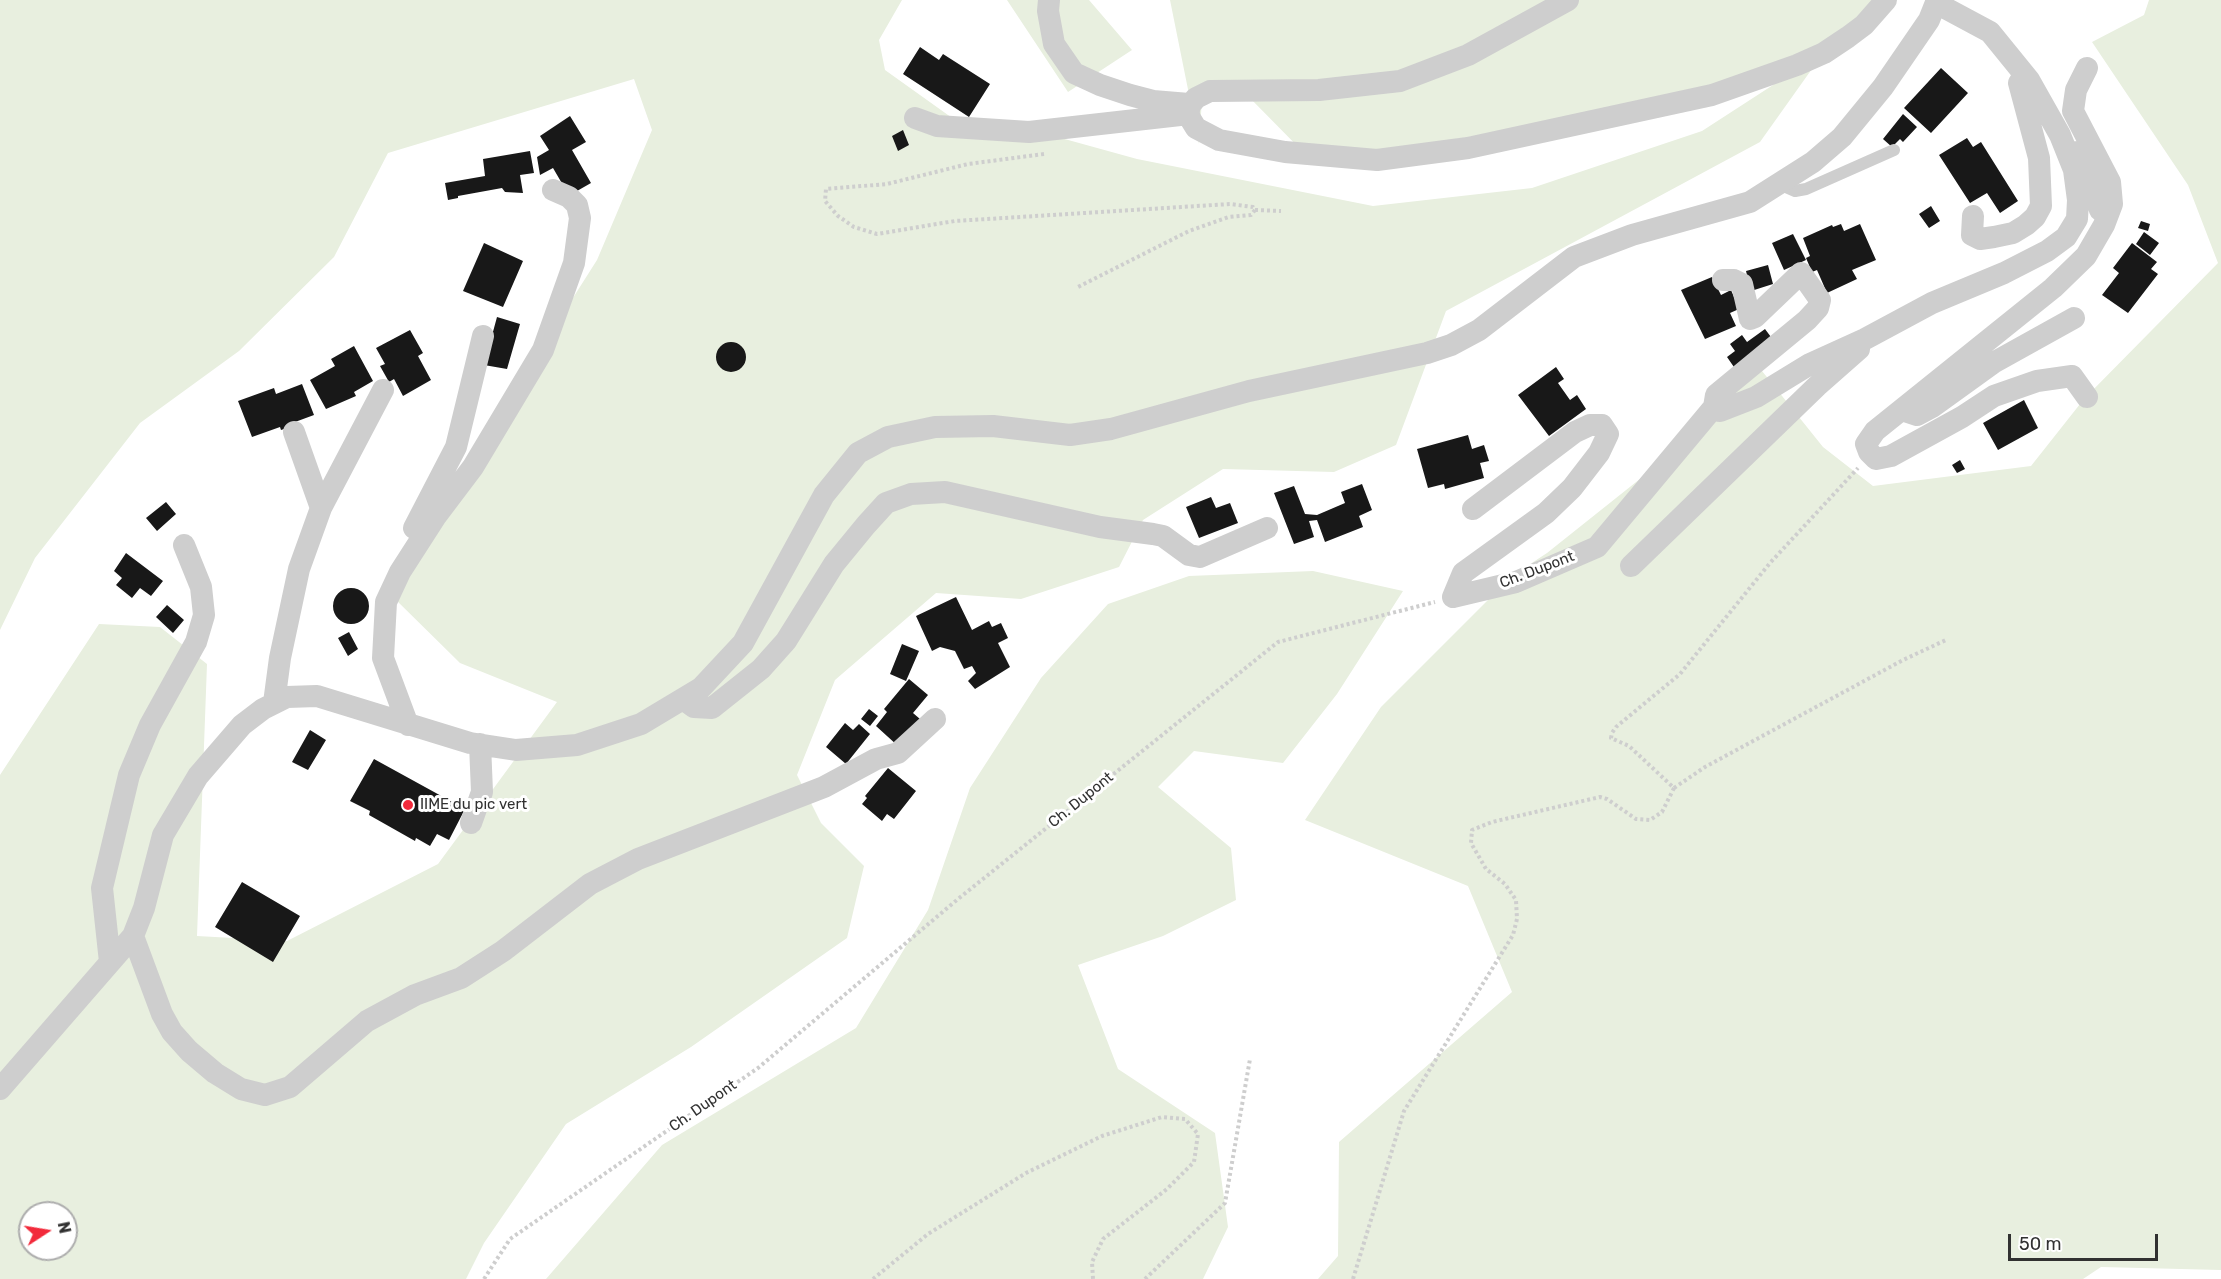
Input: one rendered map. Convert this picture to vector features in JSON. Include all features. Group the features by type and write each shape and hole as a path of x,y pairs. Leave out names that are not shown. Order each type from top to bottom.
{"street":[{"path":"1049,0 1054,44 1074,73 1100,86 1190,109"},
{"path":"1568,0 1468,55 1400,81 1319,90 1210,91 1196,98 1190,109 1196,128 1219,140 1285,152 1377,160 1468,148 1712,95 1797,65 1824,53 1848,37 1864,25 1886,0"},
{"path":"0,1089 133,936 144,908 163,835 198,776 242,725 274,703 286,697 317,696 408,725 480,744 516,750 577,745 641,724 701,688 743,644 824,495 858,453 888,437 935,428 993,426 1070,435 1080,434 1158,418 1249,390 1427,353 1479,330 1574,257 1632,235 1750,202 1813,162 1842,137 1883,87 1929,20 1937,2 1990,32 2029,80 2060,135 2074,170 2078,200 2077,219 2066,237 2047,251 2004,273 1932,303 1810,364 1756,397 1720,411 1714,407"},
{"path":"1973,216 1972,235 1980,239 1994,237 2013,233 2026,225 2036,217 2041,206 2042,186 2035,138 2025,96 2008,54"},
{"path":"2087,68 2076,90 2073,111 2110,182 2112,204 2086,255 2053,288 1902,410 1866,444 1870,454 1876,459 1891,456 1962,417 1994,396 2037,381 2072,376 2087,397"},
{"path":"915,118 937,126 1029,132 1190,109"},
{"path":"2060,135 2084,160 2100,210 2110,209"},
{"path":"386,602 400,572 436,516 473,467 543,350 574,263 580,218 576,206 569,197 553,190"},
{"name":"Ch. Dupont","path":"1453,597 1516,582 1597,547 1714,407 1716,395 1807,320 1818,308 1820,300 1801,273 1755,317 1750,319 1742,284 1734,280 1724,280"},
{"path":"1902,410 1917,415 1932,407 1993,363 2074,318"},
{"path":"375,714 386,602 408,539 456,447 483,336"},
{"path":"1631,566 1870,336"},
{"path":"274,703 280,658 299,569 321,508 383,390"},
{"path":"1453,597 1463,573 1546,513 1572,488 1599,453 1608,434 1602,425 1590,425 1575,432 1473,509"},
{"path":"294,432 321,508"},
{"path":"683,699 694,707 712,708 761,669 786,641 834,564 866,525 886,503 911,494 945,492 1100,527 1163,536 1189,555 1200,557 1267,528"},
{"path":"110,962 102,888 126,786 150,725 196,642 204,615 201,587 184,545"},
{"path":"382,658 408,725"},
{"path":"133,936 162,1014 172,1032 189,1051 215,1073 241,1089 265,1095 290,1088 367,1022 415,995 460,978 503,951 590,884 638,859 824,787 876,759 898,753 916,739 935,719"},
{"path":"471,823 482,792 480,744"}],"lane":[{"path":"1779,184 1795,191 1806,189 1894,150"}],"path":[{"path":"1048,153 968,164 887,184 837,186 826,189 825,201 838,216 854,227 878,234 955,221 1230,204 1250,206 1255,210 1281,211"},
{"path":"1078,287 1189,231 1229,217 1251,215 1255,210"},
{"path":"1674,789 1629,746 1611,738 1612,733 1616,727 1680,674 1770,563 1870,454"},
{"name":"Ch. Dupont","path":"484,1279 510,1239 758,1068 958,898 1278,642 1453,597"},
{"path":"1353,1279 1404,1111 1513,935 1517,919 1516,900 1505,884 1486,869 1471,843 1472,830 1492,822 1600,797 1607,799 1636,819 1650,820 1662,812 1674,789 1705,766 1903,660 1946,640"},
{"path":"1145,1279 1225,1203 1250,1059"},
{"path":"873,1279 928,1234 1026,1173 1102,1136 1162,1117 1185,1119 1198,1134 1194,1162 1167,1189 1102,1239 1092,1262 1093,1279"}],"green space":[{"path":"0,0 902,0 879,40 885,70 962,125 1061,138 1137,159 1373,206 1532,188 1702,131 1824,52 1760,142 1446,311 1396,445 1334,472 1223,469 1143,520 1119,567 1021,599 936,593 835,680 797,775 821,823 864,866 847,938 691,1047 566,1124 484,1243 466,1279 0,1279 0,775 99,624 160,627 207,664 197,936 287,941 438,864 557,702 460,663 394,598 491,427 597,260 652,130 634,79 388,153 334,257 239,351 140,423 35,558 0,630"},
{"path":"1007,0 1089,0 1132,50 1068,92"},
{"path":"1170,0 1879,0 1844,43 1711,92 1580,120 1312,161 1245,93 1202,99 1199,144"},
{"path":"2149,0 2221,0 2221,1270 2101,1267 2083,1279 1318,1279 1338,1256 1339,1142 1512,992 1468,886 1305,820 1381,707 1512,576 1547,553 1665,459 1758,366 1823,447 1873,486 2031,466 2084,399 2218,263 2188,185 2092,42 2144,15"},
{"path":"1313,571 1403,591 1337,694 1283,763 1194,751 1158,787 1231,848 1236,900 1163,936 1078,965 1118,1069 1215,1133 1228,1227 1203,1279 546,1279 662,1145 856,1028 928,910 970,788 1041,678 1108,604 1189,576"}],"building":[{"path":"920,47 939,60 943,54 990,84 969,117 903,74"},
{"path":"1941,68 1968,93 1931,133 1904,108"},
{"path":"1903,114 1917,127 1903,142 1900,139 1892,147 1883,139"},
{"path":"570,116 586,142 572,150 591,183 577,191 567,192 553,168 540,175 537,157 549,150 540,136"},
{"path":"903,130 909,145 898,151 892,136"},
{"path":"1967,138 1973,147 1981,142 2018,201 2000,213 1987,193 1970,203 1939,155"},
{"path":"530,151 534,173 520,175 523,193 505,192 502,188 448,200 445,183 485,176 483,159"},
{"path":"1931,206 1940,221 1929,228 1919,214"},
{"path":"2141,221 2150,224 2148,231 2138,228"},
{"path":"1841,224 1844,231 1860,224 1876,260 1852,270 1857,279 1827,293 1817,270 1812,272 1806,258 1810,256 1803,238 1832,225 1833,227"},
{"path":"2144,232 2159,243 2150,255 2136,244"},
{"path":"1793,234 1806,260 1784,270 1772,243"},
{"path":"484,243 523,261 503,307 463,291"},
{"path":"2132,243 2157,262 2151,269 2158,274 2128,313 2102,295 2119,273 2113,268"},
{"path":"1768,265 1773,284 1751,291 1746,271"},
{"path":"1712,277 1721,295 1731,290 1739,309 1730,313 1736,326 1705,339 1681,290"},
{"path":"497,317 520,324 507,369 484,365"},
{"path":"1765,329 1774,341 1736,370 1727,357 1735,351 1730,344 1742,335 1747,342"},
{"path":"410,330 423,353 418,356 431,380 403,396 394,379 389,382 380,366 385,364 376,348"},
{"path":"731,342 742,346 746,357 742,368 731,372 720,368 716,357 720,346"},
{"path":"354,346 373,381 354,392 356,396 326,409 310,380 335,366 331,359"},
{"path":"1556,367 1564,379 1558,383 1570,400 1577,395 1586,409 1549,436 1518,395"},
{"path":"302,384 314,415 295,422 296,425 281,430 280,427 252,437 238,401 274,388 276,394"},
{"path":"2024,400 2038,428 1998,450 1983,423"},
{"path":"1468,435 1472,449 1484,445 1489,461 1480,463 1484,478 1445,489 1444,484 1428,488 1417,449"},
{"path":"1960,460 1965,469 1957,473 1952,465"},
{"path":"1362,484 1372,510 1359,516 1363,527 1325,542 1317,520 1309,521 1314,537 1294,544 1274,493 1294,486 1305,514 1317,515 1345,503 1341,492"},
{"path":"1211,497 1216,508 1230,503 1238,523 1199,538 1186,507"},
{"path":"166,502 176,514 157,531 146,518"},
{"path":"126,553 163,581 151,596 140,588 132,598 116,585 122,578 114,571"},
{"path":"351,588 364,593 369,606 364,619 351,624 338,619 333,606 338,593"},
{"path":"956,597 972,630 989,621 992,627 1001,623 1008,638 998,643 1010,667 975,689 968,681 976,673 972,666 964,669 955,651 940,647 932,651 916,616"},
{"path":"167,605 184,620 173,633 156,617"},
{"path":"349,632 358,649 348,656 338,638"},
{"path":"902,644 919,651 906,681 890,674"},
{"path":"909,679 928,695 913,713 920,719 898,746 876,726 887,712 884,709"},
{"path":"869,709 878,716 870,726 861,719"},
{"path":"845,723 853,730 859,724 870,734 846,764 826,747"},
{"path":"310,730 326,740 308,770 292,762"},
{"name":"IIME du pic vert","path":"374,759 465,809 449,840 437,834 430,846 416,838 415,841 369,815 370,811 350,801"},
{"path":"888,768 916,791 894,819 887,814 882,821 862,804 867,798 865,796"},
{"path":"242,882 300,916 273,962 215,927"}],"place":[{"name":"IIME du pic vert","path":"408,805"}]}
